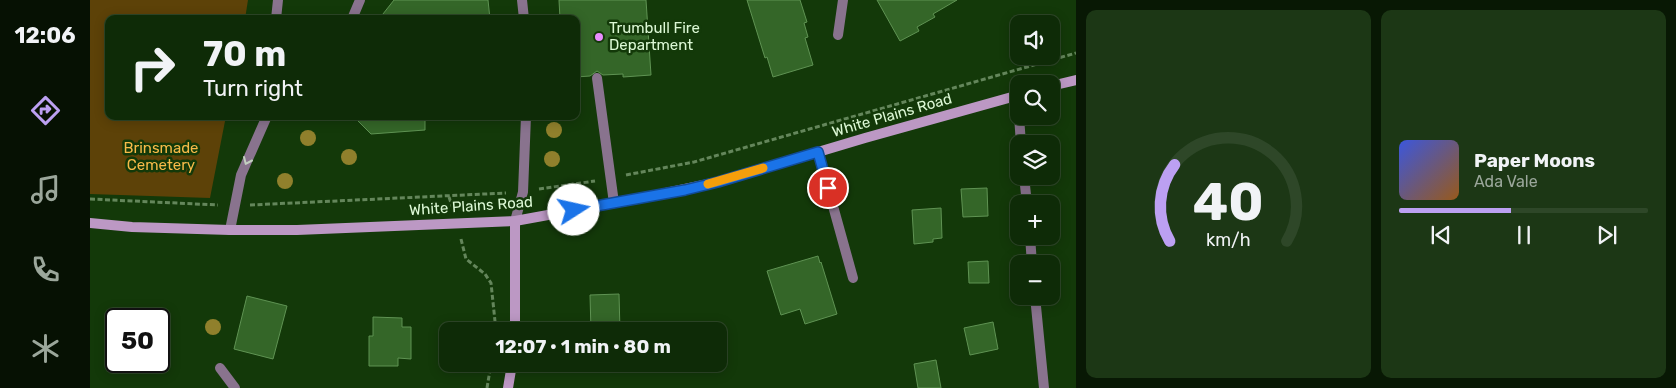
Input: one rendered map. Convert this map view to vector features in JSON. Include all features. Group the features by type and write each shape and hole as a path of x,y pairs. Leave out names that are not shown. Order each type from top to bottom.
{"main road":[{"path":"1060,84 1076,80"},
{"name":"White Plains Road","path":"90,223 132,227 297,230 515,221 685,190 718,182 1010,97"},
{"path":"515,221 515,322"},
{"path":"508,388 511,372"}],"street":[{"path":"276,15 278,0"},
{"path":"354,15 360,0"},
{"path":"522,0 524,15"},
{"path":"838,35 843,0"},
{"path":"597,78 614,203"},
{"path":"230,230 241,175 265,120"},
{"path":"515,221 523,192 526,120"},
{"path":"818,152 853,278"},
{"path":"1036,305 1044,388"},
{"path":"220,368 235,388"}],"path":[{"path":"90,199 234,206 450,198 523,192 694,162 1076,53"},
{"path":"466,256 466,259 485,274 491,284 495,322"},
{"path":"487,388 490,372"}],"green space":[{"name":"Brinsmade Cemetery","path":"90,0 248,0 246,15 105,15 105,120 225,120 210,198 90,194"}],"building":[{"path":"394,0 488,0 490,15 382,15"},
{"path":"559,0 646,0 651,75 623,77 623,74 603,75 597,71 590,76 580,77 580,15 560,15"},
{"path":"747,0 800,0 807,22 804,23 808,37 805,38 813,65 773,77 767,57 765,58"},
{"path":"877,0 957,0 933,14 935,17 917,27 919,31 900,41"},
{"path":"357,120 425,120 425,130 371,134"},
{"path":"987,188 988,216 963,217 961,189"},
{"path":"941,208 942,238 933,239 933,242 914,244 912,210"},
{"path":"818,256 837,314 805,324 800,309 781,315 767,271"},
{"path":"988,261 989,283 969,283 968,262"},
{"path":"619,294 620,322 591,322 590,295"},
{"path":"247,296 287,306 273,359 234,349"},
{"path":"373,317 402,318 402,327 411,327 411,359 398,358 398,366 369,366 369,336 373,336"},
{"path":"993,322 998,349 970,355 964,328"},
{"path":"936,360 941,388 918,388 914,364"}],"slow traffic":[{"path":"708,184 763,168"}],"place":[{"name":"Trumbull Fire Department","path":"599,37"}],"route":[{"path":"574,210 685,190 818,152 828,188"}]}
